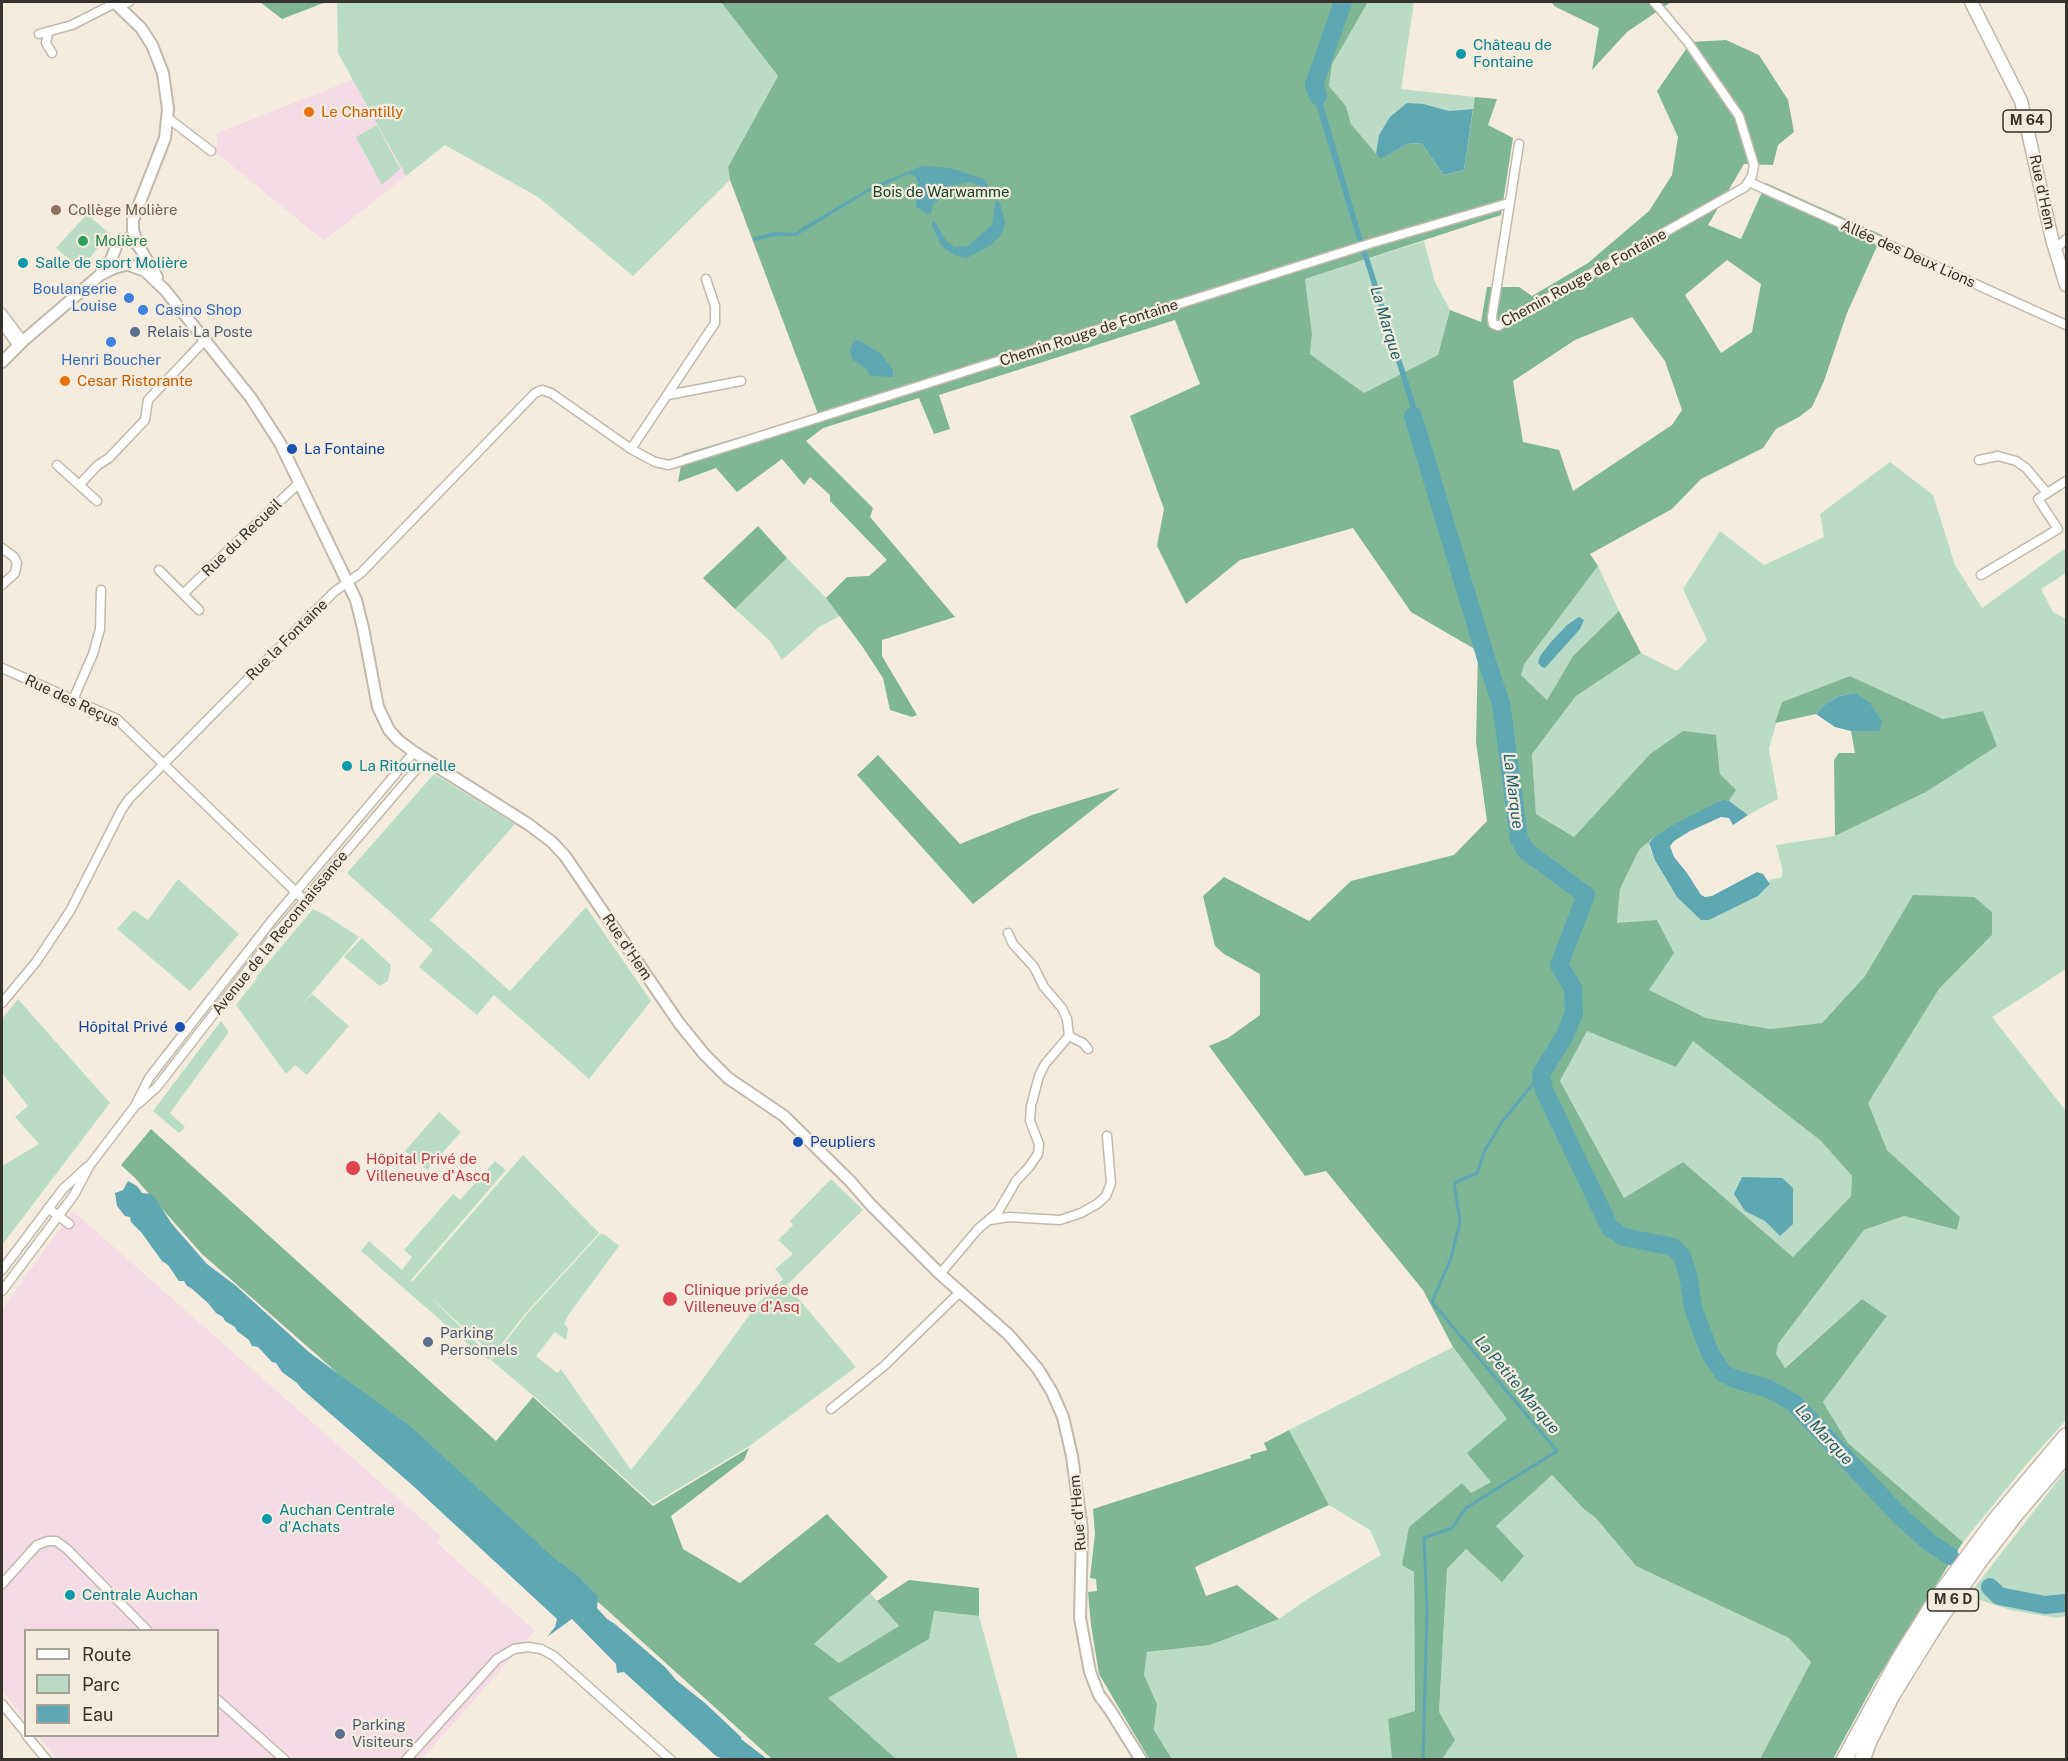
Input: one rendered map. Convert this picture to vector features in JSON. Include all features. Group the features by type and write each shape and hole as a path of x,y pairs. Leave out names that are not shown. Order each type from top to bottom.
{"highway":[{"name":"M 6 D","path":"1844,1760 1910,1640 1948,1583 1995,1519 2067,1436"},
{"name":"M 6 D","path":"1862,1760 1892,1695 1938,1621 2009,1523 2067,1455"}],"main road":[{"name":"Rue d'Hem","path":"1971,2 2021,101 2055,250"},
{"name":"M 64","path":"2055,250 2067,285"}],"street":[{"path":"1654,2 1687,41 1735,108 1753,158 1754,170 1749,182"},
{"path":"2,362 100,275 111,260 116,245 127,232 137,209 161,149 168,118 165,86 157,55 141,28 119,3 88,18 44,34 52,53"},
{"path":"168,118 211,151"},
{"name":"Chemin Rouge de Fontaine","path":"1519,144 1492,317 1493,324 1498,326 1734,195 1749,182"},
{"name":"Allée des Deux Lions","path":"1749,182 2067,325"},
{"name":"Chemin Rouge de Fontaine","path":"669,465 1371,243 1509,203"},
{"path":"100,275 138,260 138,246 133,226 137,209"},
{"path":"121,241 129,239 138,246 165,290 263,415 300,482 348,582"},
{"path":"2055,250 2067,239"},
{"path":"114,251 117,261 145,271 165,290"},
{"path":"632,448 715,323 717,311 706,279"},
{"path":"2,313 20,344"},
{"path":"2,324 20,344"},
{"path":"79,485 98,465 109,458 145,420 148,400 205,340"},
{"path":"668,395 741,381"},
{"name":"Rue la Fontaine","path":"3,999 36,962 70,911 125,804 334,592 361,573 538,391 551,393 632,448 655,462 669,465"},
{"path":"1979,460 1998,456 2016,461 2026,468 2047,493"},
{"path":"57,465 97,501"},
{"path":"1981,575 2058,529 2038,499 2067,481"},
{"name":"Rue du Recueil","path":"183,594 300,482"},
{"path":"2,548 14,557 17,563 15,573 2,585"},
{"path":"159,570 199,609"},
{"name":"Rue d'Hem","path":"348,582 362,621 380,713 394,735 414,752 528,824 552,842 566,856 679,1023 704,1054 728,1078 784,1116 940,1274 1009,1335 1029,1357 1052,1392 1063,1417 1072,1454 1083,1542 1079,1606 1087,1662 1099,1695 1141,1760"},
{"path":"73,699 98,636 101,622 101,590"},
{"name":"Rue des Reçus","path":"3,672 117,718 304,900"},
{"name":"Avenue de la Reconnaissance","path":"2,1291 79,1187 90,1165 135,1106 149,1078 295,892 414,752"},
{"name":"Avenue de la Reconnaissance","path":"135,1106 158,1087 304,900 425,759"},
{"path":"940,1274 978,1229 1000,1208 1016,1182 1038,1154 1039,1144 1031,1125 1031,1106 1045,1064 1069,1036 1067,1019 1062,1008 1044,987 1034,967 1013,944 1008,933"},
{"path":"1069,1036 1080,1041 1088,1049"},
{"path":"990,1220 1016,1217 1060,1220 1081,1213 1097,1204 1109,1192 1111,1183 1107,1136"},
{"name":"Avenue de la Reconnaissance","path":"2,1270 69,1182 90,1165"},
{"path":"48,1208 69,1224"},
{"path":"831,1409 884,1366 960,1292"},
{"path":"2,1584 37,1545 56,1541 68,1549 146,1629"},
{"path":"406,1760 497,1659 514,1649 532,1647 546,1651 559,1660 671,1760"},
{"path":"219,1701 285,1760"},
{"path":"2,1704 24,1732"},
{"path":"28,1737 47,1760"}],"shaded area":[{"path":"354,79 406,176 324,241 214,151 218,141 215,134"},
{"name":"Auchan Centrale d'Achats","path":"73,1211 442,1537 436,1542 535,1631 422,1759 57,1759 39,1737 219,1737 219,1629 24,1629 24,1719 2,1690 2,1309"}],"green space":[{"path":"260,2 326,2 282,19"},
{"path":"337,2 721,2 778,76 728,167 730,180 633,276 538,197 445,145 406,176 338,53"},
{"name":"Bois de Warwamme","path":"721,2 1368,2 1332,64 1329,86 1346,106 1351,124 1380,158 1407,144 1421,143 1444,175 1464,170 1475,97 1497,99 1488,125 1513,138 1501,215 1305,279 1312,334 1310,354 1364,393 1438,355 1450,310 1481,322 1487,287 1519,287 1532,296 1588,263 1649,211 1672,175 1678,137 1657,91 1691,42 1726,40 1759,55 1788,100 1794,132 1778,145 1773,165 1744,164 1708,225 1741,239 1766,183 1882,235 1847,313 1824,381 1812,407 1776,429 1763,448 1701,479 1672,509 1590,554 1598,566 1525,663 1521,675 1547,700 1573,656 1619,611 1641,653 1576,696 1532,754 1536,814 1574,837 1650,754 1683,731 1716,735 1720,774 1736,790 1729,801 1724,799 1654,837 1639,850 1620,889 1617,923 1657,920 1674,953 1649,990 1706,1018 1770,1029 1822,1023 1865,976 1913,895 1974,897 1992,912 1992,935 1939,989 1868,1103 1887,1150 1960,1217 1957,1230 1904,1216 1864,1230 1778,1344 1776,1354 1785,1368 1862,1299 1887,1316 1823,1402 1848,1443 1963,1542 1875,1682 1833,1759 1760,1759 1811,1662 1789,1638 1636,1566 1596,1518 1584,1509 1552,1475 1496,1526 1524,1556 1502,1582 1466,1549 1447,1569 1439,1712 1455,1740 1442,1759 1392,1759 1388,1719 1415,1711 1414,1572 1402,1565 1409,1527 1462,1483 1471,1493 1491,1482 1467,1453 1507,1419 1453,1347 1423,1290 1326,1171 1305,1176 1209,1046 1228,1038 1260,1015 1260,974 1224,954 1215,946 1203,896 1224,877 1309,921 1351,881 1454,855 1487,821 1476,742 1478,651 1411,612 1353,528 1240,560 1186,604 1157,546 1164,509 1130,416 1200,384 1175,320 939,395 950,429 934,434 919,398 823,428 806,441 873,508 870,517 955,617 882,640 882,656 917,715 912,717 890,710 883,678 826,598 847,577 869,576 887,560 830,501 830,495 810,477 804,485 782,459 737,492 716,468 678,482 683,454 818,414 730,180 728,167 778,76","holes":["1727,260 1761,284 1752,332 1721,353 1685,295","1632,317 1665,361 1682,410 1672,425 1573,491 1559,450 1523,442 1513,381 1575,340","1587,1031 1676,1067 1693,1041 1821,1141 1852,1176 1851,1196 1793,1257 1683,1162 1624,1198 1560,1081"]},
{"path":"1368,2 1414,2 1401,89 1475,97 1473,109 1449,111 1424,104 1379,135 1376,153 1351,124 1346,106 1329,86 1331,64"},
{"path":"1552,2 1671,2 1627,32 1592,70 1599,28 1554,6"},
{"path":"377,125 400,169 382,185 356,137"},
{"name":"Molière","path":"87,214 110,234 80,269 56,248"},
{"path":"1424,241 1435,282 1450,310 1438,355 1364,393 1310,354 1312,334 1305,279"},
{"path":"1890,462 1933,495 1955,565 1982,608 2064,549 2066,551 2066,573 2041,589 2053,612 2066,619 2066,969 1992,1017 2066,1111 2066,1420 1963,1542 1848,1443 1823,1402 1887,1316 1862,1299 1784,1368 1776,1354 1778,1344 1864,1230 1904,1216 1957,1230 1960,1217 1887,1150 1867,1103 1939,989 1992,935 1913,895 1865,976 1822,1023 1770,1029 1706,1018 1648,990 1617,923 1620,889 1639,850 1654,837 1649,846 1677,897 1709,920 1758,896 1770,884 1769,880 1782,877 1776,845 1835,836 1926,792 1983,711 1943,719 1850,676 1782,702 1769,749 1778,799 1748,815 1729,801 1735,790 1720,774 1716,735 1650,754 1574,837 1536,814 1532,754 1576,696 1641,653 1677,671 1707,640 1683,589 1720,531 1764,565 1824,537 1820,514"},
{"path":"758,526 787,558 735,609 703,578"},
{"path":"787,558 826,598 840,616 819,627 782,660 770,641 735,609"},
{"path":"1598,566 1619,611 1573,656 1547,700 1521,675 1525,663"},
{"path":"1850,676 1943,719 1983,711 1997,746 1926,792 1835,836 1834,760 1839,753 1855,753 1851,731 1879,731 1855,693 1839,696 1825,704 1816,714 1775,723 1782,702"},
{"path":"878,755 960,844 1032,815 1120,788 973,904 857,775"},
{"path":"434,774 515,824 430,920 510,991 586,907 651,1001 589,1079 494,995 477,1015 419,967 433,950 347,873"},
{"path":"178,879 239,934 190,991 117,929 134,910 148,920"},
{"path":"313,909 359,937 300,1007 312,994 349,1026 307,1075 295,1065 286,1074 236,1005 256,977"},
{"path":"362,938 391,965 388,981 380,986 344,957"},
{"path":"18,999 110,1103 2,1245 2,1166 39,1144 15,1117 28,1106 2,1073 2,1019"},
{"path":"221,1021 229,1032 170,1113 185,1127 179,1133 153,1111"},
{"path":"1587,1030 1676,1067 1693,1040 1821,1141 1852,1176 1851,1196 1793,1257 1683,1162 1624,1198 1560,1081"},
{"path":"439,1112 461,1132 427,1170 405,1151"},
{"path":"151,1129 496,1441 533,1397 653,1506 749,1448 744,1460 671,1516 683,1549 740,1583 827,1514 888,1577 814,1644 839,1663 899,1626 877,1601 909,1580 979,1588 979,1616 934,1611 929,1639 828,1698 896,1759 772,1759 606,1609 202,1254 121,1165"},
{"path":"523,1155 599,1233 525,1314 489,1360 480,1353 484,1346 427,1294 480,1346 476,1351 361,1251 369,1241 402,1270 412,1257 404,1250 453,1194 460,1200 495,1161 506,1170 411,1280 412,1282"},
{"path":"831,1179 863,1210 787,1285 856,1367 751,1445 653,1504 491,1360 527,1314 599,1235 604,1234 619,1246 567,1317 564,1324 568,1328 566,1340 555,1332 536,1356 557,1373 561,1369 631,1470 697,1387 759,1302 783,1279 775,1269 793,1254 778,1240 793,1225 790,1221"},
{"path":"1453,1347 1508,1419 1491,1482 1471,1493 1462,1483 1414,1572 1415,1711 1388,1719 1392,1759 1172,1759 1154,1730 1157,1704 1144,1675 1147,1652 1210,1645 1279,1619 1309,1598 1381,1555 1370,1530 1329,1505 1289,1430"},
{"path":"1289,1430 1329,1505 1195,1567 1206,1596 1237,1585 1279,1619 1210,1645 1147,1652 1144,1675 1157,1704 1154,1730 1172,1759 1149,1759 1099,1674 1088,1592 1097,1591 1096,1579 1090,1578 1095,1534 1093,1509 1251,1458 1250,1455 1267,1450 1264,1443"},
{"path":"2066,1470 2066,1616 2056,1618 2010,1610 1968,1596"},
{"path":"1552,1475 1584,1509 1596,1517 1636,1566 1789,1638 1811,1662 1760,1759 1442,1759 1439,1712 1447,1569 1466,1549 1502,1581 1495,1526"},
{"path":"870,1593 899,1626 839,1664 814,1644"},
{"path":"933,1611 979,1616 1018,1759 896,1759 827,1698 929,1639"}],"water":[{"path":"1344,2 1352,2 1340,31 1319,65 1318,76 1321,97 1363,241 1358,242 1315,101 1313,78 1315,67"},
{"path":"1407,103 1424,104 1449,111 1473,109 1464,170 1444,175 1421,143 1407,144 1380,159 1376,153 1379,135 1390,117"},
{"path":"922,166 950,168 984,179 992,192 988,193 971,182 942,187 939,190 940,198 928,214 916,207 918,182 915,176 908,174 868,192 796,236 776,236 754,241 753,238 774,232 795,233 873,186"},
{"path":"996,199 1000,204 1005,222 1002,234 991,245 967,258 955,256 941,245 931,223 934,221 947,242 955,247 968,246 992,225"},
{"path":"1366,248 1482,614 1499,671 1506,707 1499,708 1490,659 1361,250"},
{"path":"858,340 881,354 893,370 893,377 871,376 866,368 853,360 850,351 853,342"},
{"path":"1579,617 1584,620 1580,629 1545,668 1542,667 1538,663 1540,656 1567,625"},
{"path":"1855,693 1869,702 1882,721 1879,731 1851,731 1835,727 1816,714 1825,704 1839,696"},
{"path":"1724,799 1748,815 1733,825 1729,818 1721,817 1690,831 1670,846 1674,857 1701,895 1705,897 1712,896 1757,872 1763,874 1770,884 1758,896 1709,920 1701,920 1677,897 1655,860 1649,843 1654,837 1675,824"},
{"path":"1742,1177 1782,1178 1793,1188 1793,1224 1780,1236 1765,1221 1745,1211 1734,1194"},
{"path":"128,1181 137,1186 142,1193 150,1194 155,1198 172,1224 207,1264 235,1285 310,1353 411,1427 554,1558 579,1577 598,1597 597,1608 607,1619 665,1667 676,1680 705,1703 741,1739 767,1759 723,1759 716,1756 624,1672 617,1673 616,1664 572,1619 547,1637 555,1627 557,1619 411,1484 282,1372 276,1363 272,1362 258,1347 252,1346 249,1340 216,1313 184,1281 179,1281 131,1222 130,1217 125,1216 117,1206 115,1193 123,1190"}],"waterway":[{"name":"La Marque","path":"1318,96 1314,85 1343,2"},
{"name":"La Marque","path":"1413,416 1501,703 1519,839 1526,851 1586,895 1559,965 1573,988 1574,1013 1565,1035 1541,1074 1544,1090 1610,1228 1624,1237 1673,1247 1682,1256 1688,1275 1693,1308 1710,1353 1723,1373 1735,1379 1767,1388 1794,1403 1899,1515 1929,1542 1950,1556"},
{"name":"La Petite Marque","path":"1423,1760 1427,1610 1424,1538 1452,1528 1466,1508 1557,1451 1432,1302 1451,1258 1460,1222 1454,1183 1477,1173 1485,1150 1502,1122 1541,1074"},
{"name":"La Marque","path":"1990,1587 1999,1596 2045,1605 2066,1603"}],"place":[{"name":"Château de Fontaine","path":"1461,54"},
{"name":"Le Chantilly","path":"309,112"},
{"name":"Collège Molière","path":"56,210"},
{"name":"Molière","path":"83,241"},
{"name":"Salle de sport Molière","path":"23,263"},
{"name":"Boulangerie Louise","path":"129,298"},
{"name":"Casino Shop","path":"143,310"},
{"name":"Relais La Poste","path":"135,332"},
{"name":"Henri Boucher","path":"111,342"},
{"name":"Cesar Ristorante","path":"65,381"},
{"name":"La Fontaine","path":"292,449"},
{"name":"La Ritournelle","path":"347,766"},
{"name":"Hôpital Privé","path":"180,1027"},
{"name":"Peupliers","path":"798,1142"},
{"name":"Hôpital Privé de Villeneuve d'Ascq","path":"353,1168"},
{"name":"Clinique privée de Villeneuve d'Asq","path":"670,1299"},
{"name":"Parking Personnels","path":"428,1342"},
{"name":"Auchan Centrale d'Achats","path":"267,1519"},
{"name":"Centrale Auchan","path":"70,1595"},
{"name":"Parking Visiteurs","path":"340,1734"}]}
